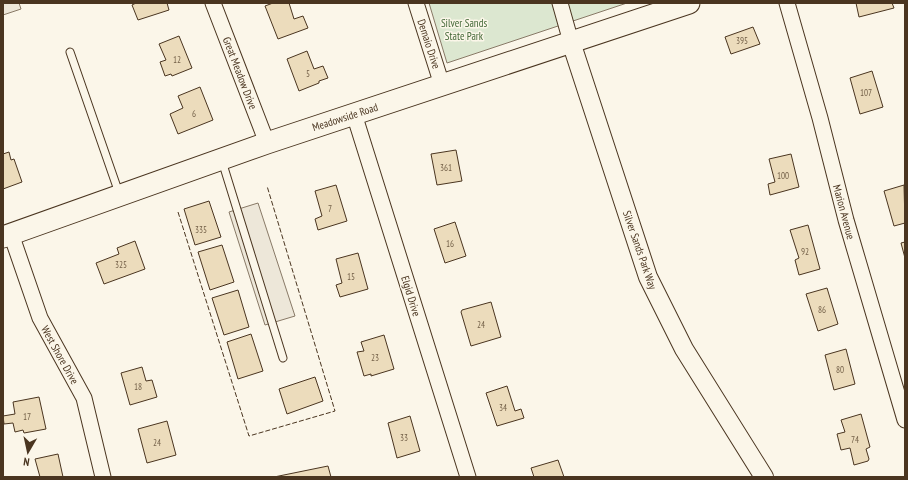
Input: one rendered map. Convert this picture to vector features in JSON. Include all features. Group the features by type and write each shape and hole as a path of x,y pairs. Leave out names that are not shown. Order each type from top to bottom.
{"main road":[{"name":"Meadowside Road","path":"7,235 267,143 689,3"}],"street":[{"name":"Great Meadow Drive","path":"213,3 267,143"},
{"name":"Demaio Drive","path":"416,3 442,85"},
{"name":"Silver Sands Park Way","path":"560,3 571,42 648,277 684,349 764,477"},
{"name":"Marion Avenue","path":"787,3 820,118 846,220 905,420"},
{"name":"Elgid Drive","path":"354,114 468,477"},
{"name":"West Shore Drive","path":"7,235 40,318 84,398 103,477"}],"lane":[{"path":"70,52 120,195"},
{"path":"221,159 283,358"}],"green space":[{"name":"Silver Sands State Park","path":"429,3 627,3 447,63"}],"shaded area":[{"path":"3,3 19,3 21,9 3,15"},
{"path":"258,203 295,316 265,325 229,212"}],"building":[{"path":"136,3 167,3 169,10 138,20 132,5"},
{"path":"273,3 289,3 294,19 303,16 308,28 278,39 265,6"},
{"path":"856,3 892,3 894,8 859,17"},
{"path":"753,27 760,44 731,54 725,37"},
{"path":"179,36 192,68 172,76 171,74 165,76 160,62 166,60 159,44"},
{"path":"307,51 314,69 323,66 328,78 299,91 287,59"},
{"path":"872,71 883,107 860,114 850,78"},
{"path":"200,87 213,120 178,134 170,114 183,108 178,96"},
{"path":"456,150 462,181 437,185 431,154"},
{"path":"9,152 11,160 14,159 22,182 3,189 3,154"},
{"path":"791,154 799,187 770,195 768,184 775,182 769,159"},
{"path":"336,185 347,221 318,230 315,219 322,216 315,191"},
{"path":"904,185 905,223 894,226 884,191"},
{"path":"209,201 221,237 195,245 184,209"},
{"path":"455,222 466,256 445,263 434,229"},
{"path":"808,225 820,269 799,275 795,260 799,258 790,230"},
{"path":"135,241 145,269 104,284 96,263 119,254 117,248"},
{"path":"905,242 905,258 901,243"},
{"path":"222,245 234,282 210,290 198,252"},
{"path":"358,253 368,289 340,297 336,285 342,283 336,259"},
{"path":"827,288 838,324 818,331 806,294"},
{"path":"238,290 249,327 224,335 212,298"},
{"path":"491,302 501,337 471,346 461,312 462,310"},
{"path":"251,334 263,371 238,379 227,342"},
{"path":"384,335 394,369 371,376 371,374 364,376 357,352 364,351 361,342"},
{"path":"846,349 855,384 834,390 825,355"},
{"path":"142,367 146,381 152,380 157,397 130,405 121,373"},
{"path":"315,377 323,401 287,414 279,389"},
{"path":"507,386 515,411 521,409 524,418 497,426 486,393"},
{"path":"39,397 46,429 24,433 23,430 15,432 13,423 4,424 3,416 15,414 13,402"},
{"path":"861,414 870,447 866,449 869,459 868,461 854,465 850,448 841,450 837,434 845,432 841,420"},
{"path":"410,416 420,451 397,458 388,423"},
{"path":"167,421 176,455 147,463 138,429"},
{"path":"58,454 63,477 40,477 35,459"},
{"path":"558,460 564,477 534,477 531,468"},
{"path":"328,466 331,477 274,477"}],"fence":[{"path":"178,212 249,436 335,411 267,186"}]}
